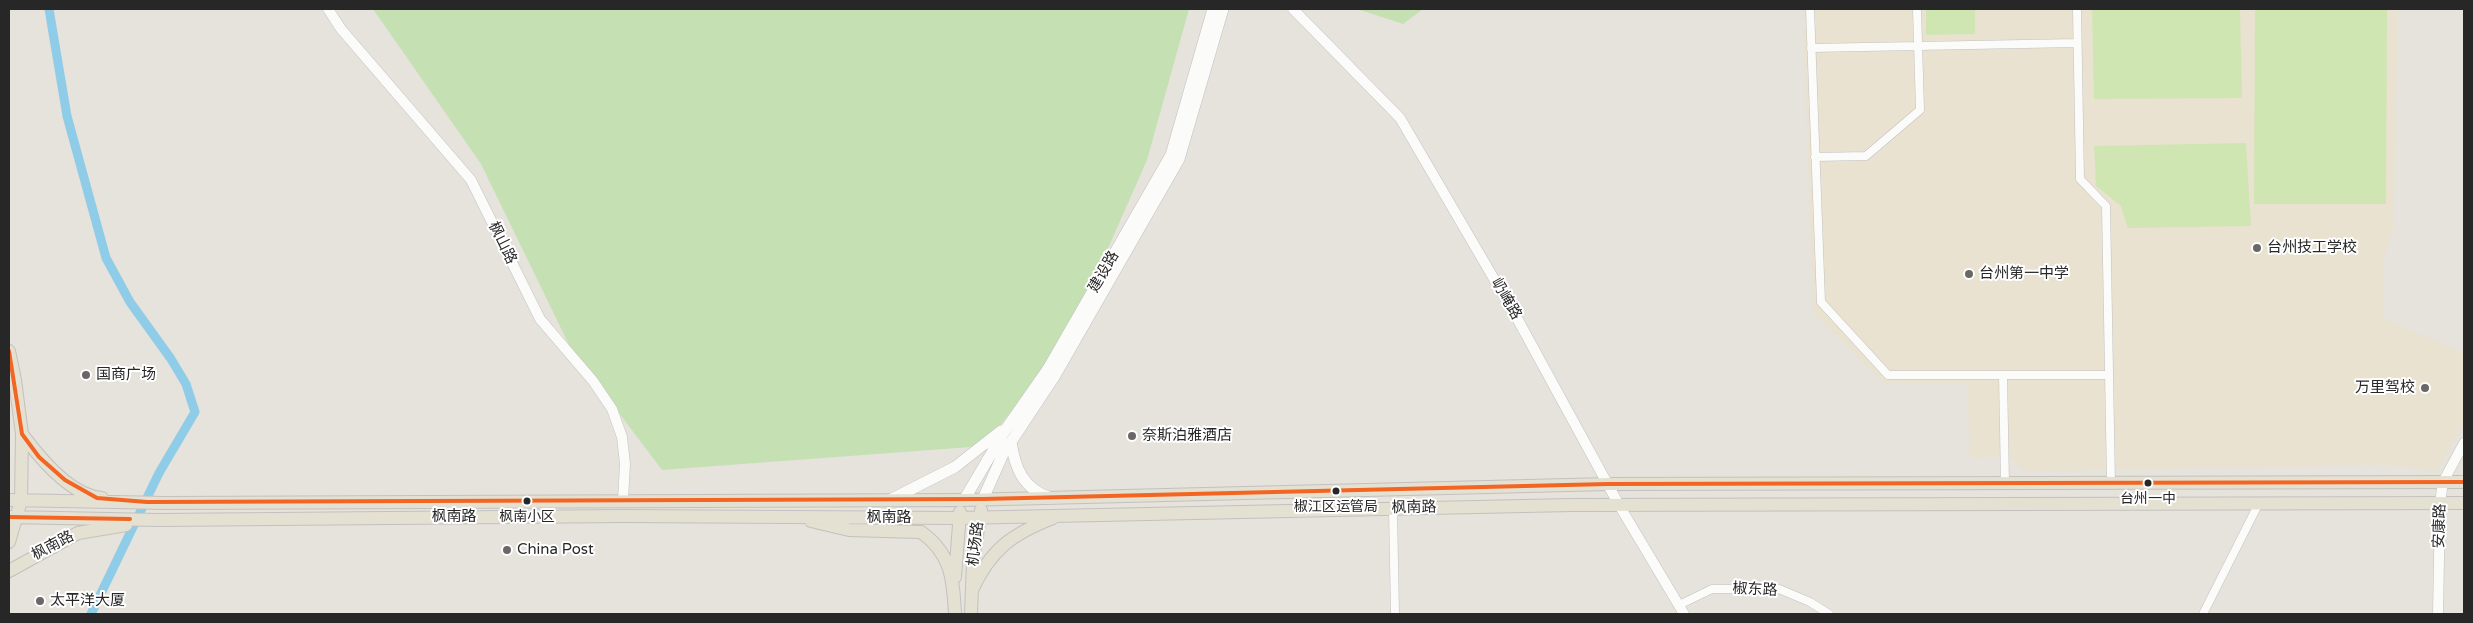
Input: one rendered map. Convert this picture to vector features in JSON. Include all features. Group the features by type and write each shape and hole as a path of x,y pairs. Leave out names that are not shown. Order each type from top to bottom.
{"main road":[{"name":"建设路","path":"959,518 964,500 1009,425 1048,369 1171,155 1213,9"},
{"name":"建设路","path":"983,499 1011,442 1054,377 1179,159 1223,9"},
{"path":"9,351 17,389 22,434 9,542"},
{"path":"890,500 955,468 1009,425"},
{"name":"枫南路","path":"22,434 39,457 65,480 80,490 97,498 166,503 964,500 1608,484 2464,482"},
{"path":"1011,442 1016,468 1021,478 1028,486 1051,498"},
{"name":"机场路","path":"971,614 978,518 983,499"},
{"name":"枫南路","path":"15,500 166,503"},
{"name":"枫南路","path":"13,517 158,520 978,518 1619,505 2464,503"},
{"path":"972,590 987,562 1006,541 1024,531 1060,516"},
{"path":"798,517 823,526 849,530 921,532 938,548 948,564 952,574 955,614"},
{"name":"机场路","path":"954,597 959,518"},
{"name":"枫南路","path":"9,571 78,533 158,520"}],"street":[{"name":"枫山路","path":"328,9 341,29 471,180 540,319 593,381 612,409 622,437 625,464 623,500"},
{"name":"屷崦路","path":"1293,9 1400,118 1518,320 1619,505 1684,614"},
{"path":"1810,9 1821,302 1888,375 2109,376"},
{"path":"1815,157 1866,156 1920,110 1917,9"},
{"path":"2077,9 2080,179 2106,206 2111,483"},
{"path":"1811,48 2077,43"},
{"path":"2003,375 2005,483"},
{"name":"安康路","path":"2438,614 2440,503 2443,482 2464,443"},
{"path":"2203,614 2259,503"},
{"path":"1393,509 1395,614"},
{"name":"椒东路","path":"1679,605 1712,589 1779,589 1810,602 1829,614"}],"shaded area":[{"name":"台州第一中学","path":"1803,9 2398,9 2393,228 2383,262 2384,319 2464,353 2464,423 2437,471 2389,465 2025,471 2006,456 1970,458 1967,384 1884,384 1813,313"}],"green space":[{"path":"373,9 1189,9 1147,160 1068,339 984,446 662,470 572,351 481,164"},
{"path":"1357,9 1423,9 1403,24"},
{"path":"1926,9 1975,9 1975,34 1926,35"},
{"path":"2092,9 2240,9 2242,98 2094,99"},
{"path":"2255,9 2387,9 2386,204 2254,204"},
{"path":"2246,143 2251,226 2128,228 2121,206 2096,186 2094,146"}],"waterway":[{"path":"49,9 67,116 106,258 130,302 171,359 186,384 195,412 159,473 91,614"}],"transit line":[{"path":"9,351 22,434 39,457 65,480 97,498 147,502 983,499 1608,484 2464,482"},
{"path":"9,517 130,519"}],"place":[{"name":"台州技工学校","path":"2257,248"},
{"name":"台州第一中学","path":"1969,274"},
{"name":"国商广场","path":"86,375"},
{"name":"万里驾校","path":"2425,388"},
{"name":"奈斯泊雅酒店","path":"1132,436"},
{"name":"台州一中","path":"2148,483"},
{"name":"椒江区运管局","path":"1336,491"},
{"name":"枫南小区","path":"527,501"},
{"name":"China Post","path":"507,550"},
{"name":"太平洋大厦","path":"40,601"}]}
